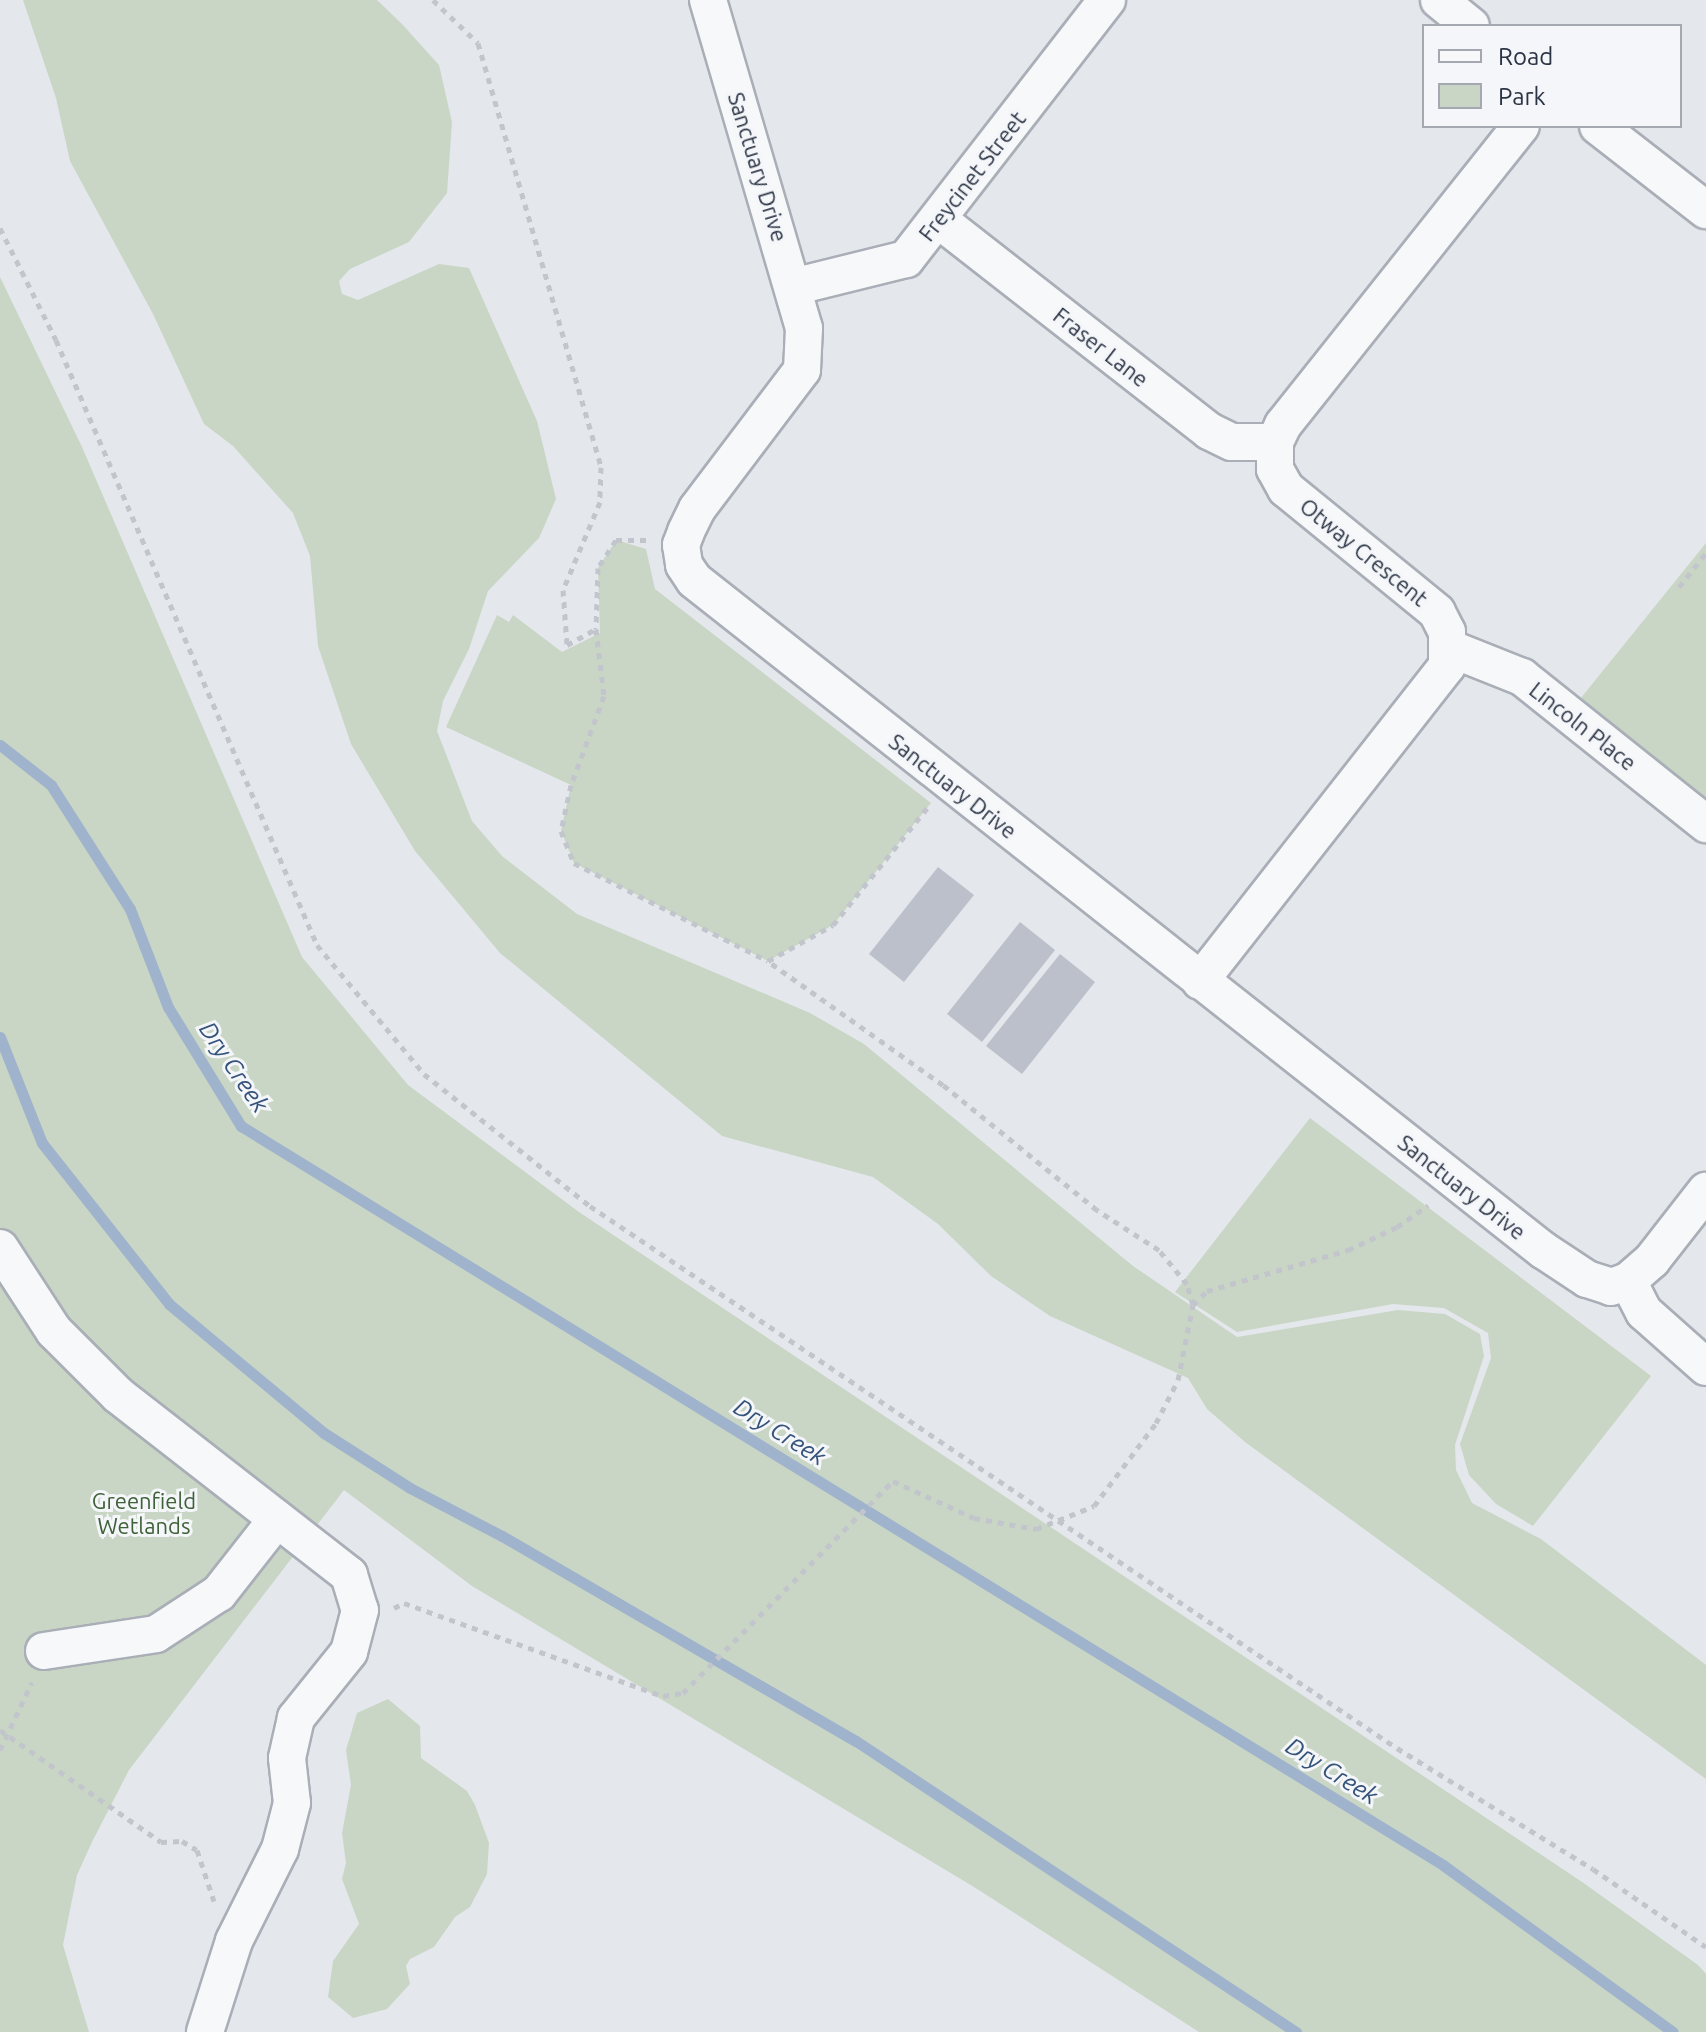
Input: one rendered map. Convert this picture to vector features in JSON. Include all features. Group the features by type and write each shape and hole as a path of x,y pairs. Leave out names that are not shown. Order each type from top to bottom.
{"street":[{"name":"Sanctuary Drive","path":"708,0 804,328 802,370 697,509 683,540 684,565 694,580 1457,1183 1587,1279 1611,1287 1628,1281"},
{"name":"Freycinet Street","path":"793,287 891,266 906,259 1107,0"},
{"path":"1439,0 1469,24"},
{"path":"1275,442 1519,128"},
{"path":"1601,128 1706,210"},
{"name":"Fraser Lane","path":"939,220 1209,431 1232,442 1275,442"},
{"name":"Otway Crescent","path":"1275,442 1275,469 1286,489 1437,612 1449,648"},
{"path":"1200,981 1439,682 1449,648"},
{"name":"Lincoln Place","path":"1449,648 1522,677 1706,824"},
{"path":"1706,1191 1652,1260 1628,1281 1653,1322 1706,1367"},
{"path":"0,1248 54,1331 118,1395 277,1519 314,1552 349,1575 360,1610 349,1652 296,1718 287,1758 292,1803 280,1849 234,1941 205,2032"},
{"path":"44,1651 156,1634 219,1593 277,1519"}],"path":[{"path":"433,0 478,43 601,467 600,502 563,590 567,645 596,629"},
{"path":"0,228 56,340 317,945 424,1074 590,1206 1397,1748 1593,1869 1706,1947"},
{"path":"391,1610 404,1603 663,1696 683,1693 893,1481 974,1518 1036,1529 1063,1522 1094,1506 1115,1484 1178,1380 1193,1305 1187,1284 1159,1250 1097,1210 943,1085 768,961 574,863 565,848 561,831 571,785 604,696 596,629 598,568 616,540 683,540"},
{"path":"1679,587 1706,553"},
{"path":"768,961 833,925 949,782"},
{"path":"1193,1305 1207,1291 1303,1266 1397,1227 1457,1183"},
{"path":"0,1750 10,1738 44,1651"},
{"path":"0,1730 139,1829 161,1842 182,1841 197,1850 209,1889 234,1941"}],"green space":[{"path":"23,0 377,0 402,24 439,65 452,122 447,193 409,242 350,269 339,281 342,294 358,300 439,264 469,268 537,421 556,499 539,538 488,591 469,649 443,701 437,731 472,821 502,856 577,914 810,1013 864,1044 1133,1266 1237,1337 1398,1310 1445,1314 1480,1334 1484,1356 1455,1445 1456,1470 1472,1503 1541,1539 1706,1665 1706,1779 1245,1442 1207,1409 1188,1378 1050,1316 991,1276 938,1224 873,1177 722,1136 500,953 415,851 351,744 318,646 310,556 293,513 233,446 204,424 153,314 70,161 56,98"},
{"name":"Greenfield Wetlands","path":"0,277 82,447 302,957 408,1085 579,1212 1585,1884 1698,1965 1706,1974 1706,2032 1199,2032 974,1887 472,1586 344,1490 129,1770 92,1842 77,1875 63,1945 89,2032 0,2032"},
{"path":"616,540 646,549 655,589 931,803 833,925 768,961 574,863 561,831 571,785 446,727 497,615 509,622 513,615 562,652 600,633 598,568"},
{"path":"1706,543 1706,824 1568,714"},
{"path":"1310,1118 1651,1376 1533,1526 1496,1504 1469,1475 1460,1444 1491,1358 1488,1333 1444,1308 1393,1304 1237,1332 1175,1292"},
{"path":"388,1699 420,1726 421,1758 467,1791 475,1805 489,1843 487,1874 470,1907 455,1917 434,1947 410,1959 406,1966 410,1984 387,2009 353,2018 328,1997 333,1961 359,1924 342,1879 346,1863 342,1833 351,1785 346,1750 357,1713"}],"building":[{"path":"938,867 974,895 904,982 869,954"},
{"path":"1020,922 1055,950 982,1042 947,1014"},
{"path":"1060,954 1095,982 1022,1074 986,1046"}],"waterway":[{"name":"Dry Creek","path":"0,745 51,785 130,909 168,1007 241,1126 1443,1865 1673,2032"},
{"name":"Dry Creek","path":"0,1037 42,1143 169,1304 324,1433 410,1488 502,1536 856,1741 1296,2032"}]}
